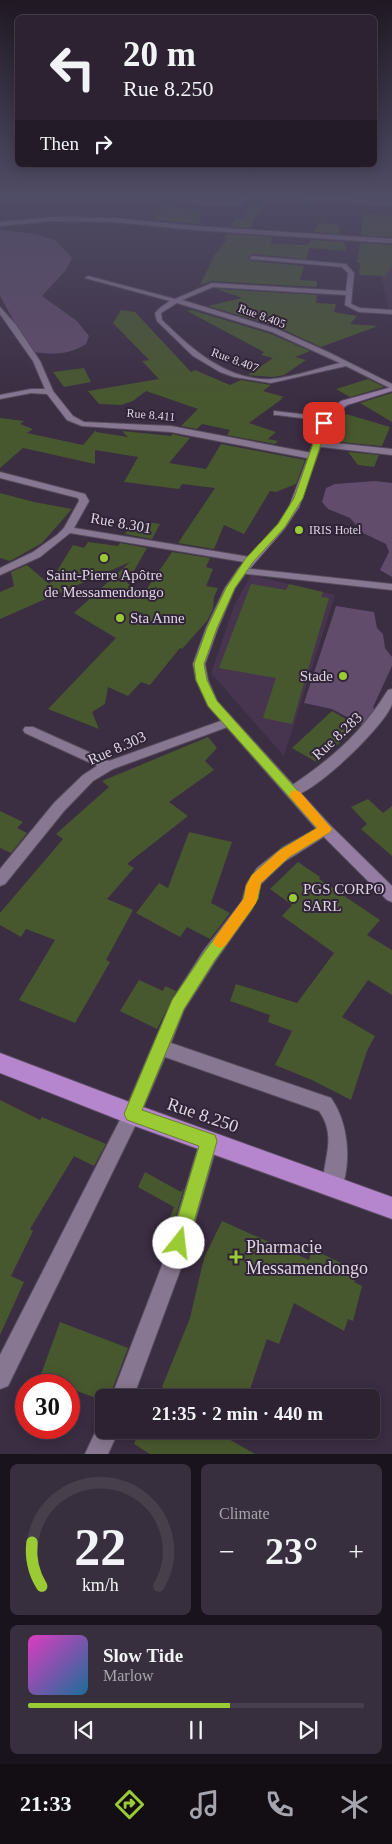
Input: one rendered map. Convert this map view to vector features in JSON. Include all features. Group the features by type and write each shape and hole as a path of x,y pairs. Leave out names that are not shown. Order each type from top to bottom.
{"highway":[{"name":"Rue 8.250","path":"0,1063 132,1114 392,1208"}],"street":[{"path":"329,264 344,265 351,273 348,305 352,308 392,312"},
{"name":"Rue 8.405","path":"88,278 259,325 309,345 392,388"},
{"path":"176,301 212,285 350,293"},
{"name":"Rue 8.407","path":"176,301 158,313 159,320 192,354 223,370 258,381 271,382 346,364"},
{"name":"Rue 8.411","path":"0,309 38,364 49,392 70,418 82,424 142,426 179,430 312,456"},
{"path":"392,388 344,403 326,419 298,498 291,512 282,526 250,560 230,588 212,628 199,664 202,680 212,703 325,829 392,896"},
{"path":"0,397 31,391 49,392"},
{"path":"277,413 326,419"},
{"path":"316,444 392,452"},
{"path":"0,475 82,496 84,501 68,530"},
{"name":"Rue 8.301","path":"0,572 36,555 54,543 68,530 250,560"},
{"path":"242,571 392,587"},
{"name":"Rue 8.283","path":"293,792 315,778 358,742 377,720 392,693"},
{"name":"Rue 8.303","path":"0,880 71,794 88,778 108,766 229,722"},
{"path":"30,730 108,766"},
{"path":"0,1378 132,1114 178,1005 196,975 251,899 252,886 256,879 284,854 325,829"},
{"path":"160,1046 325,1104 334,1114 338,1132 333,1186"},
{"path":"125,1389 174,1260 209,1141"},
{"path":"96,1454 104,1439"}],"shaded area":[{"path":"0,264 69,264 66,270 42,296 77,321 89,336 86,344 72,351 53,354 31,352 0,296"},
{"path":"378,264 392,264 392,310 389,310"},
{"path":"375,481 392,483 392,577 380,570 389,552 386,544 363,533 350,518 328,509 322,502 326,488 335,484"},
{"path":"251,575 335,595 284,756 211,673 234,606"},
{"path":"336,606 374,612 377,628 383,634 385,648 392,657 392,666 373,707 377,712 364,726 332,709 304,703"}],"building":[{"path":"210,264 281,264 304,266 300,280 317,281 317,287 212,281 200,285"},
{"path":"360,264 392,264 392,267 385,276 359,275"},
{"path":"217,289 317,295 316,303 336,304 334,312 357,316 350,324 378,326 321,347 278,327 208,306 242,298"},
{"path":"121,310 135,312 191,372 195,370 230,385 241,380 271,385 263,391 284,397 249,423 276,432 268,439 278,441 275,444 227,435 230,430 202,424 197,429 181,426 198,409 146,391 133,401 121,405 99,404 88,391 159,379 142,361 149,360 113,323"},
{"path":"192,310 271,334 310,351 295,357 306,360 284,375 272,377 248,375 273,358 261,355 264,352 187,311"},
{"path":"84,368 91,382 64,387 53,372"},
{"path":"368,379 384,387 350,397 336,389"},
{"path":"392,393 392,422 360,403"},
{"path":"346,414 390,427 382,446 340,442 332,432"},
{"path":"0,418 24,421 20,424 33,429 27,433 83,445 96,430 96,432 128,437 122,431 171,436 172,434 190,438 169,463 206,469 221,444 305,460 296,484 276,492 270,491 244,534 224,525 214,549 178,543 215,488 182,484 179,489 124,482 138,457 95,450 95,464 23,448 0,468"},
{"path":"348,452 379,455 374,467 358,465"},
{"path":"0,493 72,509 42,543 10,561 0,558"},
{"path":"134,520 160,524 152,539 125,534"},
{"path":"88,542 118,546 120,543 147,548 127,583 144,593 172,552 210,558 206,567 213,569 206,586 218,588 214,597 213,609 207,621 182,649 180,648 150,685 141,682 128,696 108,687 105,704 92,712 99,729 48,709 116,638 74,613 130,562 0,619 0,592 14,586 11,572 27,565 49,584 73,545 84,548"},
{"path":"251,584 286,590 289,584 323,592 321,597 329,598 292,724 263,718 276,678 219,668"},
{"path":"332,711 358,726 318,763 292,748"},
{"path":"208,737 217,748 205,761 214,770 169,802 188,816 127,864 134,868 107,899 133,910 106,960 110,962 75,1023 19,1000 55,940 26,929 21,937 0,925 0,913 63,839 56,834 109,787 102,781"},
{"path":"368,799 383,813 392,806 392,856 361,829 367,824 351,807"},
{"path":"0,811 23,822 17,828 27,833 11,853 0,848"},
{"path":"189,832 232,842 211,903 230,913 210,939 187,927 180,937 136,913 159,883 168,888"},
{"path":"298,862 320,877 319,879 380,920 367,935 392,950 392,995 368,980 342,1017 375,1036 367,1051 351,1100 312,1080 275,1065 292,1031 268,1022 270,1015 230,1001 236,984 297,1003 334,953 282,916 292,905 270,889"},
{"path":"139,980 163,991 165,986 176,991 157,1029 120,1011"},
{"path":"0,1100 40,1120 42,1117 106,1144 94,1166 74,1156 30,1229 33,1231 11,1276 24,1282 0,1335"},
{"path":"145,1172 181,1192 184,1188 174,1222 172,1221 173,1218 170,1217 174,1207 138,1187"},
{"path":"222,1221 309,1260 312,1249 358,1271 354,1282 362,1286 353,1321 348,1319 344,1331 294,1303 279,1344 267,1339 250,1389 165,1389 162,1387 190,1318 204,1258"},
{"path":"60,1322 128,1348 112,1389 95,1389 95,1398 80,1392 80,1374 41,1374"},
{"path":"136,1439 229,1439 255,1454 150,1454 134,1444"}],"slow traffic":[{"path":"220,942 251,899 252,886 256,879 284,854 325,829 295,795"}],"place":[{"name":"IRIS Hotel","path":"299,530"},
{"name":"Saint-Pierre Apôtre de Messamendongo","path":"104,558"},
{"name":"Sta Anne","path":"120,618"},
{"name":"Stade","path":"343,676"},
{"name":"PGS CORPO SARL","path":"293,898"},
{"name":"Pharmacie Messamendongo","path":"236,1257"}],"route":[{"path":"179,1243 209,1141 132,1114 178,1005 196,975 251,899 252,886 256,879 284,854 325,829 212,703 202,680 199,664 212,628 230,588 250,560 282,526 298,498 324,423"}]}
